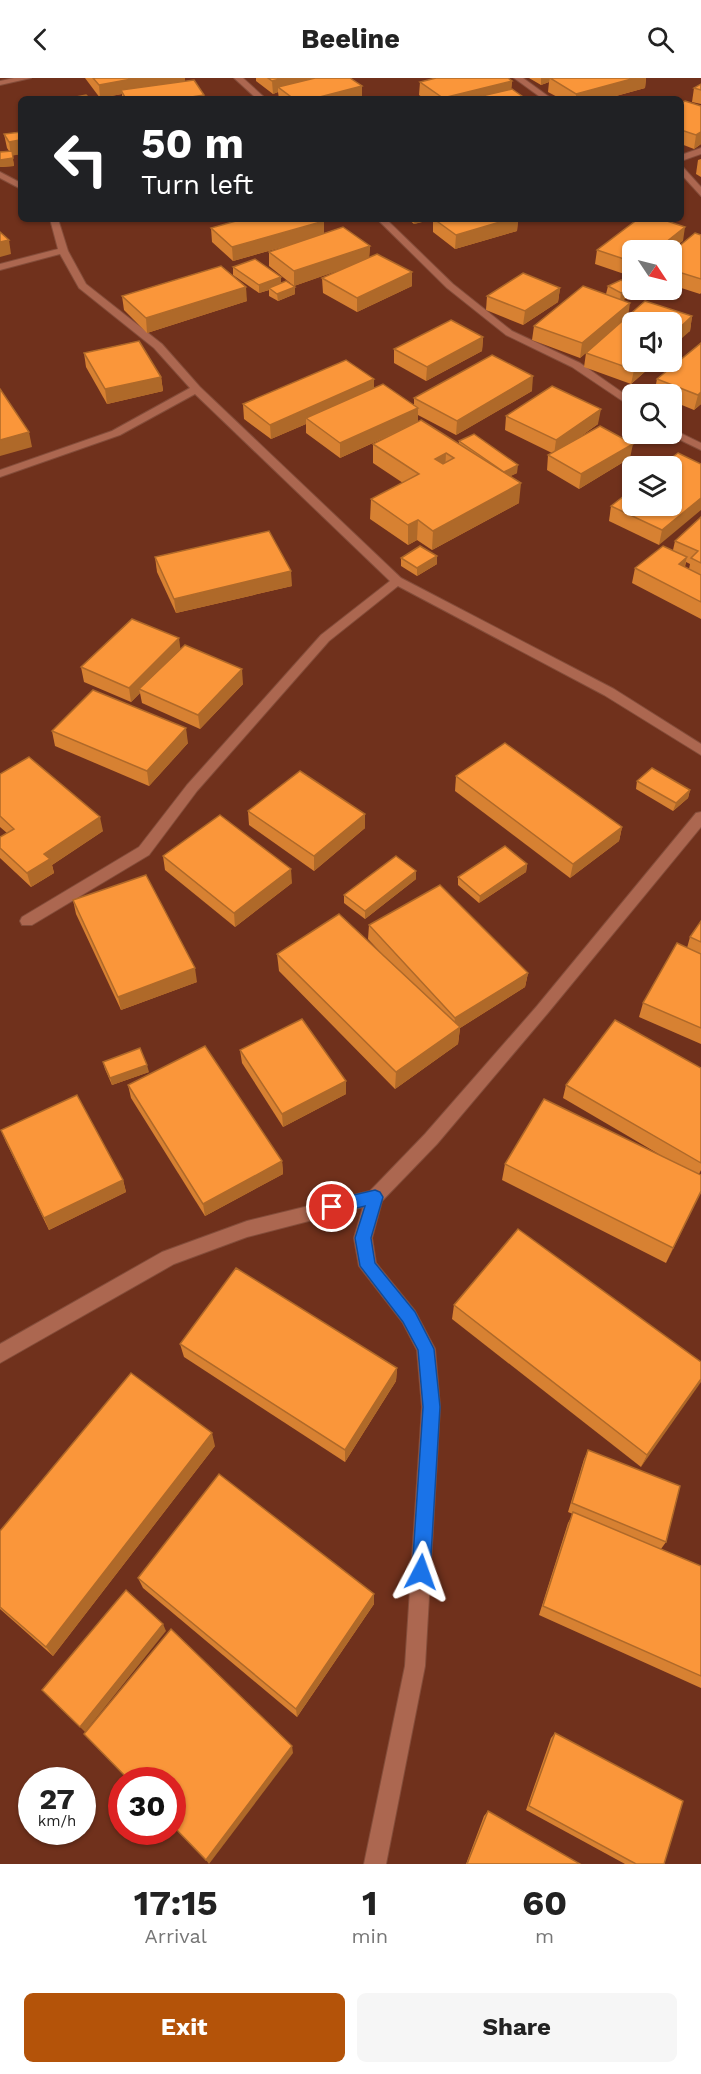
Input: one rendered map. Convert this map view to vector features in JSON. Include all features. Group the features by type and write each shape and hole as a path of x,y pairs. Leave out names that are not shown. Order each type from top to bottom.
{"street":[{"path":"0,83 27,78"},
{"path":"238,78 259,96"},
{"path":"518,78 544,96"},
{"path":"684,157 701,151"},
{"path":"684,172 701,193"},
{"path":"0,175 18,184"},
{"path":"55,222 63,251 82,286 158,346 196,389 397,581 609,692 701,750"},
{"path":"384,222 450,286 508,333 576,365 622,397"},
{"path":"0,267 63,251"},
{"path":"0,474 116,433 196,389"},
{"path":"682,437 701,447"},
{"path":"27,921 144,851 192,788 325,638 397,581"},
{"path":"375,1864 415,1666 431,1407 426,1349 409,1317 368,1266 363,1238 375,1197 431,1139 505,1053 701,817"},
{"path":"0,1354 168,1258 247,1229 375,1197"}],"building":[{"path":"93,78 137,78 99,85"},
{"path":"315,78 350,78 362,86 324,96 290,96 278,87"},
{"path":"436,78 508,78 512,81 451,96 440,96 420,82"},
{"path":"550,78 635,78 576,94"},
{"path":"194,80 204,95 124,96 121,90"},
{"path":"512,89 522,96 482,96"},
{"path":"684,102 701,106 701,132 696,135 684,131"},
{"path":"18,132 18,140 9,142 4,134"},
{"path":"12,151 13,158 0,160 0,152"},
{"path":"232,222 320,222 232,247 211,228"},
{"path":"438,222 500,222 456,235"},
{"path":"634,222 670,222 685,227 669,240 622,240 622,258 597,250"},
{"path":"343,227 370,246 294,271 269,252"},
{"path":"0,232 9,240 0,242"},
{"path":"695,233 701,235 701,279 682,273 682,244"},
{"path":"377,254 412,272 357,298 322,278"},
{"path":"255,259 281,277 259,285 233,267"},
{"path":"221,266 246,287 146,318 122,296"},
{"path":"523,273 560,288 525,311 487,296"},
{"path":"621,280 622,293 621,293 608,286"},
{"path":"286,281 295,287 277,294 269,288"},
{"path":"583,286 630,303 582,343 534,326"},
{"path":"645,301 679,312 633,312"},
{"path":"682,313 692,316 682,326"},
{"path":"451,320 483,337 427,367 394,349"},
{"path":"622,321 622,366 586,353"},
{"path":"139,341 161,377 105,389 84,353"},
{"path":"701,343 701,392 698,395 682,389 682,384 670,384 657,379 666,372 682,372 682,359"},
{"path":"492,355 533,376 457,421 414,398"},
{"path":"346,360 374,379 270,425 243,404"},
{"path":"383,384 418,408 340,443 306,418"},
{"path":"552,386 601,409 556,440 506,416"},
{"path":"0,389 29,432 0,440"},
{"path":"421,420 521,483 433,531 418,520 408,525 371,499 419,474 373,444","holes":["446,453 454,458 443,464 435,459"]},
{"path":"600,426 622,438 622,444 633,444 581,474 548,455"},
{"path":"474,434 518,465 504,472 459,441"},
{"path":"678,453 701,464 701,498 682,514 682,456 674,456"},
{"path":"622,498 622,511 611,506"},
{"path":"632,516 679,516 662,530"},
{"path":"701,517 701,563 691,558 698,551 675,541"},
{"path":"269,531 291,571 174,599 155,557"},
{"path":"420,546 437,556 417,568 401,558"},
{"path":"663,546 687,557 679,564 701,575 701,602 635,568"},
{"path":"132,619 179,638 129,688 81,667"},
{"path":"185,645 242,669 198,715 139,689"},
{"path":"93,690 186,728 147,771 52,731"},
{"path":"505,743 622,827 573,864 456,776"},
{"path":"29,757 100,817 44,854 50,859 27,873 0,848 0,837 14,829 0,816 0,774"},
{"path":"652,768 690,790 676,803 637,781"},
{"path":"300,771 365,814 314,856 248,811"},
{"path":"220,815 291,869 234,913 163,856"},
{"path":"505,846 527,864 480,896 458,877"},
{"path":"396,856 416,871 365,911 344,895"},
{"path":"146,875 195,968 118,997 73,900"},
{"path":"440,885 528,973 455,1018 369,925"},
{"path":"339,914 460,1027 396,1072 277,954"},
{"path":"701,921 701,942 690,937"},
{"path":"677,943 701,954 701,1028 643,1003"},
{"path":"302,1019 346,1081 282,1114 240,1050"},
{"path":"615,1020 701,1068 701,1163 566,1085"},
{"path":"205,1046 282,1161 203,1204 128,1085"},
{"path":"140,1048 147,1065 110,1078 103,1062"},
{"path":"77,1095 123,1180 44,1218 1,1130"},
{"path":"544,1099 701,1175 701,1191 673,1248 505,1164"},
{"path":"518,1229 701,1362 701,1379 647,1455 454,1305"},
{"path":"236,1268 397,1368 345,1450 180,1344"},
{"path":"131,1373 212,1433 46,1647 0,1607 0,1531"},
{"path":"588,1450 680,1486 666,1542 572,1503"},
{"path":"219,1474 374,1594 296,1709 138,1578"},
{"path":"573,1512 701,1566 701,1676 543,1606"},
{"path":"126,1590 163,1624 80,1727 42,1690"},
{"path":"171,1629 292,1746 206,1860 186,1839 186,1767 116,1767 84,1734"},
{"path":"555,1733 683,1801 664,1864 636,1864 529,1806"},
{"path":"488,1811 580,1864 467,1864"}],"route":[{"path":"332,1207 375,1197 363,1238 368,1266 409,1317 426,1349 431,1407 421,1572"}]}
